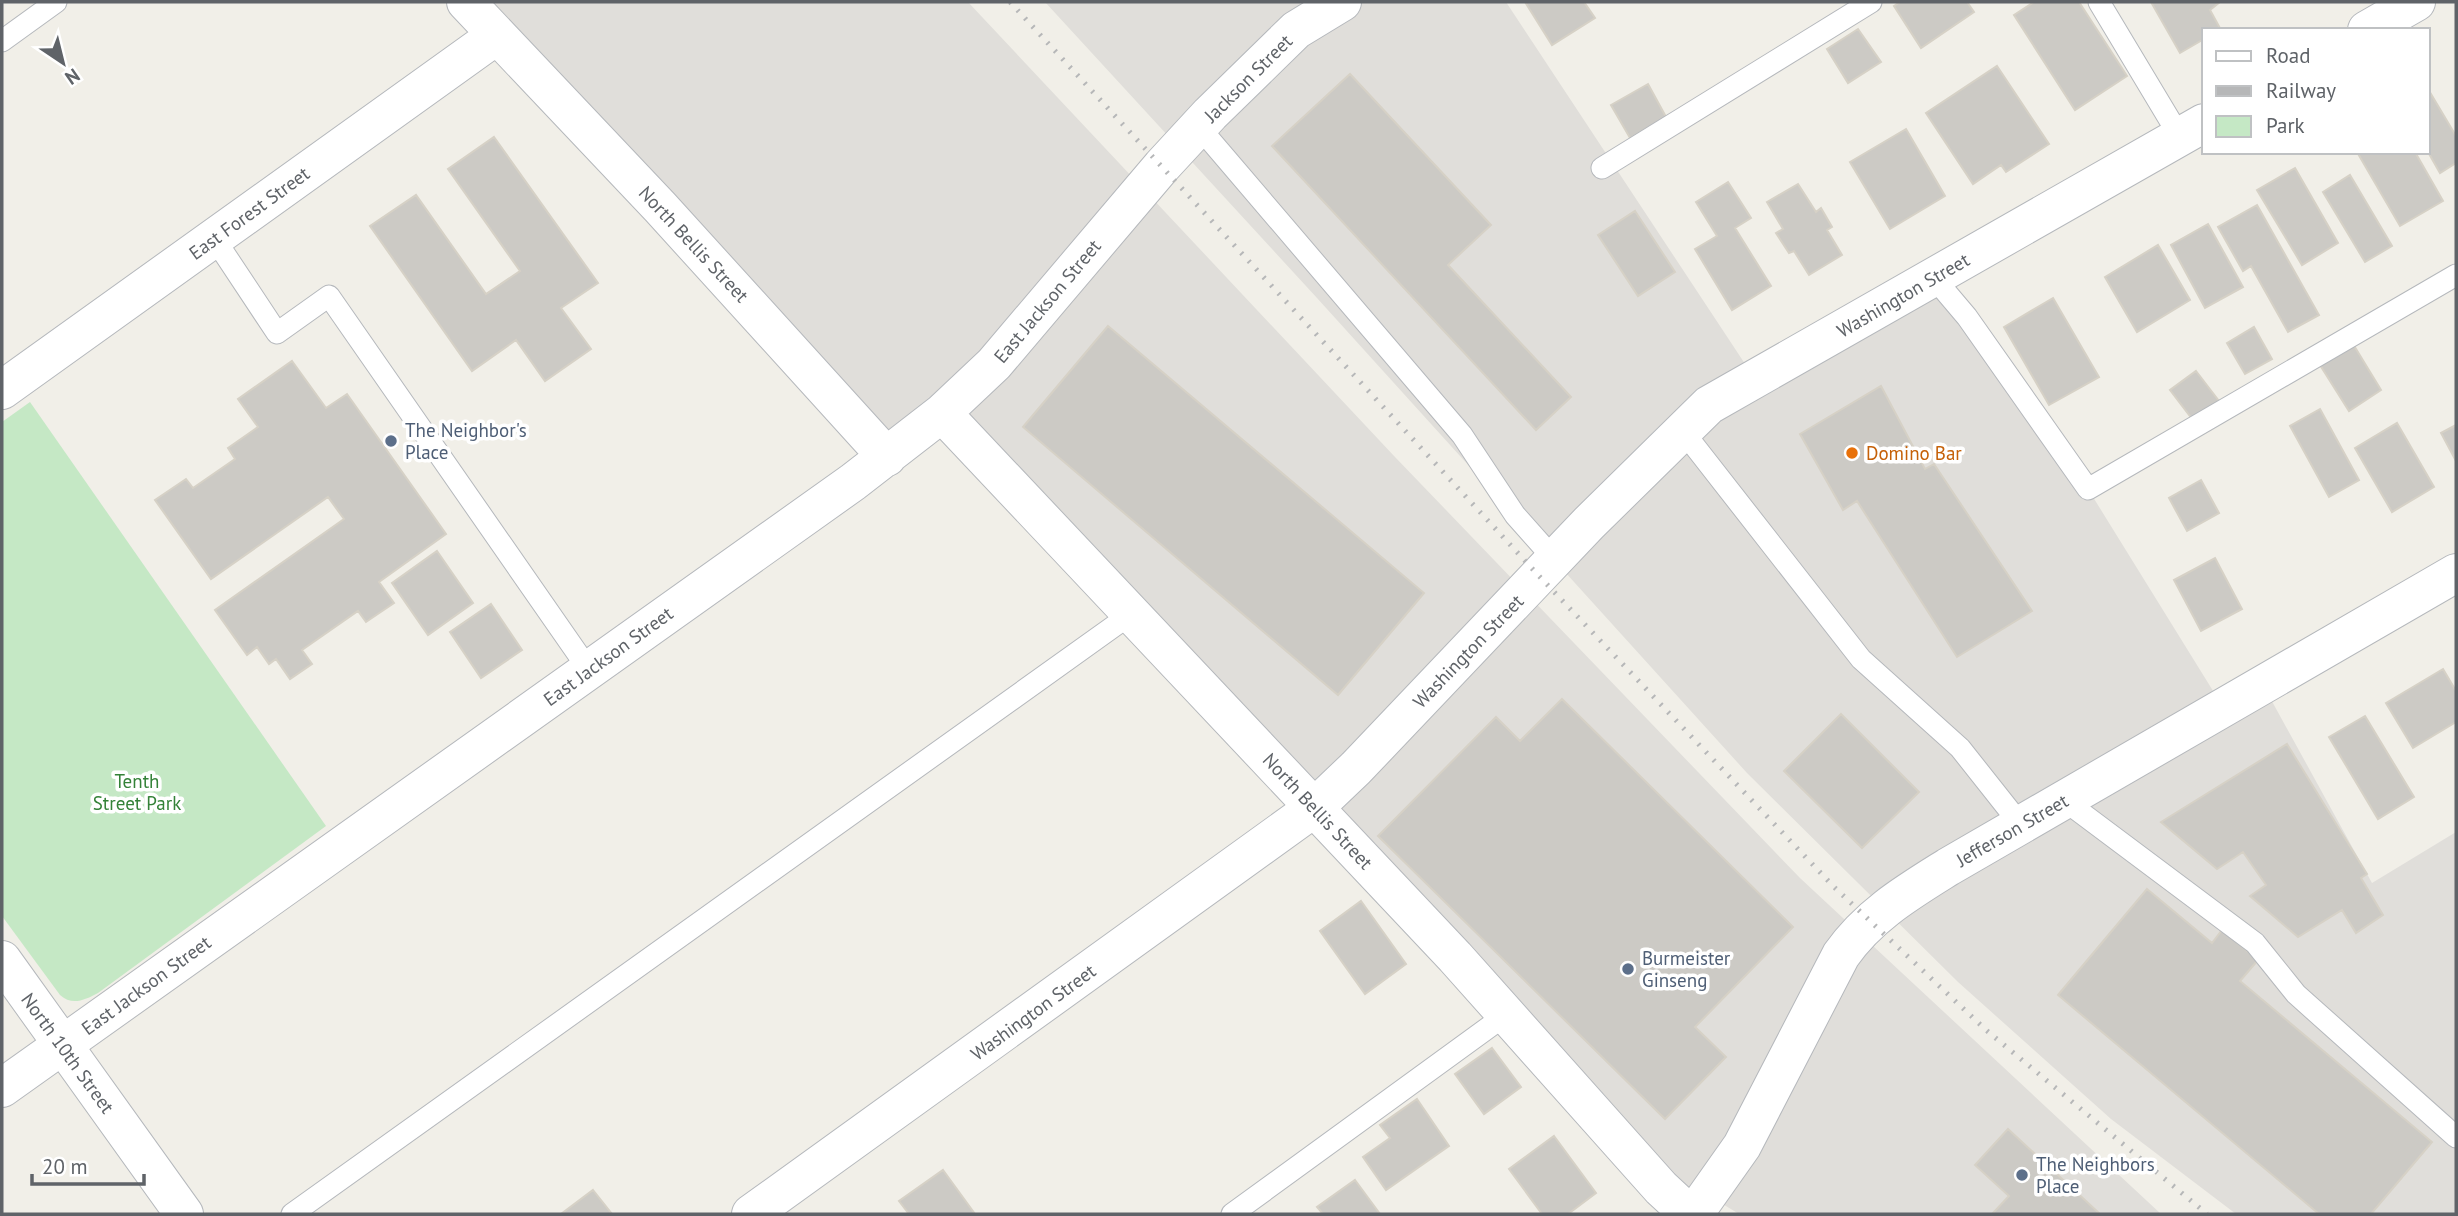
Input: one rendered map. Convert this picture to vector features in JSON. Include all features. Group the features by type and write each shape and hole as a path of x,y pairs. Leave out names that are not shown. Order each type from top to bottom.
{"street":[{"name":"North Bellis Street","path":"466,2 660,207 887,457"},
{"path":"2370,28 2416,2"},
{"name":"Jackson Street","path":"1162,166 1320,7"},
{"name":"East Forest Street","path":"2,390 497,35"},
{"name":"Washington Street","path":"751,1214 1314,807 1356,768 1555,560 1709,405 2192,130"},
{"name":"East Jackson Street","path":"2,1088 887,457 942,413 994,365 1162,166"},
{"name":"North Bellis Street","path":"942,413 1507,1014 1661,1188 1691,1214"},
{"name":"Jefferson Street","path":"1691,1214 1742,1146 1828,977 1854,937 1900,897 2456,573"},
{"name":"North 10th Street","path":"2,960 184,1214"}],"lane":[{"path":"2,41 57,2"},
{"path":"1602,168 1871,2"},
{"path":"2099,2 2192,130"},
{"path":"1199,127 1462,435 1515,515 1555,560"},
{"path":"214,238 277,332 329,296 589,670"},
{"path":"1934,278 1967,317 2088,489 2456,275"},
{"path":"1682,430 1861,659 1960,748 2021,825"},
{"path":"292,1214 1131,614"},
{"path":"2064,800 2255,943 2297,995 2456,1137"},
{"path":"1232,1214 1507,1014"}],"shaded area":[{"path":"466,2 968,2 1395,457 1800,878 2161,1214 1739,1214 1708,1195 1694,1214 942,414 887,457"},
{"path":"1045,2 1304,2 1315,18 1342,2 1506,2 1755,379 1934,278 2088,489 2223,707 2263,685 2372,883 2456,832 2456,1214 2236,1214 2111,1119 1958,982 1747,773"}],"green space":[{"name":"Tenth Street Park","path":"30,402 326,826 98,993 79,1001 60,995 2,916 2,422"}],"building":[{"path":"1525,2 1584,2 1595,18 1552,45"},
{"path":"1900,2 1967,2 1974,12 1921,48 1894,6"},
{"path":"2034,2 2079,2 2127,76 2075,110 2014,15"},
{"path":"2151,2 2220,2 2210,10 2220,28 2202,28 2202,40 2180,53"},
{"path":"1858,29 1881,62 1848,83 1827,49"},
{"path":"1997,66 2049,144 2006,172 2001,165 1973,184 1926,113"},
{"path":"1350,74 1491,225 1448,265 1571,397 1536,430 1272,146"},
{"path":"1648,84 1666,117 1630,138 1611,105"},
{"path":"2430,92 2456,136 2456,163 2440,173 2429,154"},
{"path":"1906,129 1945,196 1890,229 1850,162"},
{"path":"494,137 598,283 561,308 591,349 545,381 516,340 472,371 370,226 416,195 486,294 520,271 448,169"},
{"path":"2358,154 2416,154 2443,201 2400,226"},
{"path":"2295,168 2338,243 2302,265 2257,190"},
{"path":"2350,175 2392,246 2365,262 2323,192"},
{"path":"1728,182 1751,218 1735,228 1771,286 1732,310 1695,249 1717,236 1696,202"},
{"path":"1798,184 1816,212 1821,208 1832,227 1827,230 1842,255 1809,275 1794,251 1789,253 1776,233 1783,229 1767,202"},
{"path":"2257,205 2319,315 2288,332 2251,266 2243,271 2218,227"},
{"path":"1635,211 1675,272 1638,296 1598,235"},
{"path":"2208,224 2243,287 2205,308 2171,245"},
{"path":"2158,245 2190,300 2137,332 2105,277"},
{"path":"2053,298 2099,377 2049,405 2004,327"},
{"path":"1108,326 1424,593 1338,695 1023,427"},
{"path":"2254,327 2272,359 2245,374 2227,343"},
{"path":"2353,344 2381,390 2349,411 2320,365"},
{"path":"292,361 326,408 347,394 446,534 379,582 394,603 366,622 358,611 302,650 312,664 290,679 276,659 269,664 257,647 247,655 215,610 344,519 328,497 211,579 155,500 186,479 193,488 235,459 228,448 258,427 238,399"},
{"path":"2196,371 2219,401 2193,420 2170,390"},
{"path":"1881,386 1925,469 1934,464 2032,611 1957,657 1857,501 1843,510 1800,434"},
{"path":"2320,409 2359,480 2329,497 2290,426"},
{"path":"2397,423 2434,487 2392,512 2355,448"},
{"path":"2456,425 2456,461 2441,433"},
{"path":"2201,480 2219,513 2187,531 2169,498"},
{"path":"437,551 473,603 428,635 392,583"},
{"path":"2215,558 2242,609 2201,631 2174,580"},
{"path":"491,604 522,650 481,678 450,632"},
{"path":"2443,669 2456,691 2456,722 2413,748 2386,703"},
{"path":"1562,699 1793,927 1695,1027 1726,1057 1665,1119 1378,836 1496,717 1520,741"},
{"path":"1841,714 1919,792 1862,848 1784,771"},
{"path":"2365,716 2414,797 2378,819 2329,737"},
{"path":"2287,744 2367,874 2361,878 2383,915 2356,933 2342,910 2298,937 2250,896 2266,885 2243,852 2217,869 2161,822"},
{"path":"2147,889 2212,943 2222,930 2258,960 2240,981 2432,1142 2371,1214 2319,1214 2058,995"},
{"path":"1361,901 1406,964 1365,994 1320,931"},
{"path":"1492,1048 1521,1087 1484,1114 1455,1074"},
{"path":"1417,1099 1449,1146 1386,1190 1363,1157 1390,1138 1380,1125"},
{"name":"The Neighbors Place","path":"2008,1129 2100,1214 1992,1214 2009,1196 1975,1165"},
{"path":"1554,1136 1596,1193 1568,1214 1542,1214 1509,1169"},
{"path":"943,1170 975,1214 909,1214 899,1201"},
{"path":"1355,1180 1380,1214 1323,1214 1317,1207"},
{"path":"593,1190 612,1214 561,1214"}],"railway":[{"path":"1010,2 1539,576 1834,887 1986,1030 2207,1214"}],"place":[{"name":"The Neighbor's Place","path":"391,441"},
{"name":"Domino Bar","path":"1852,453"},
{"name":"Burmeister Ginseng","path":"1628,969"},
{"name":"The Neighbors Place","path":"2022,1175"}]}
